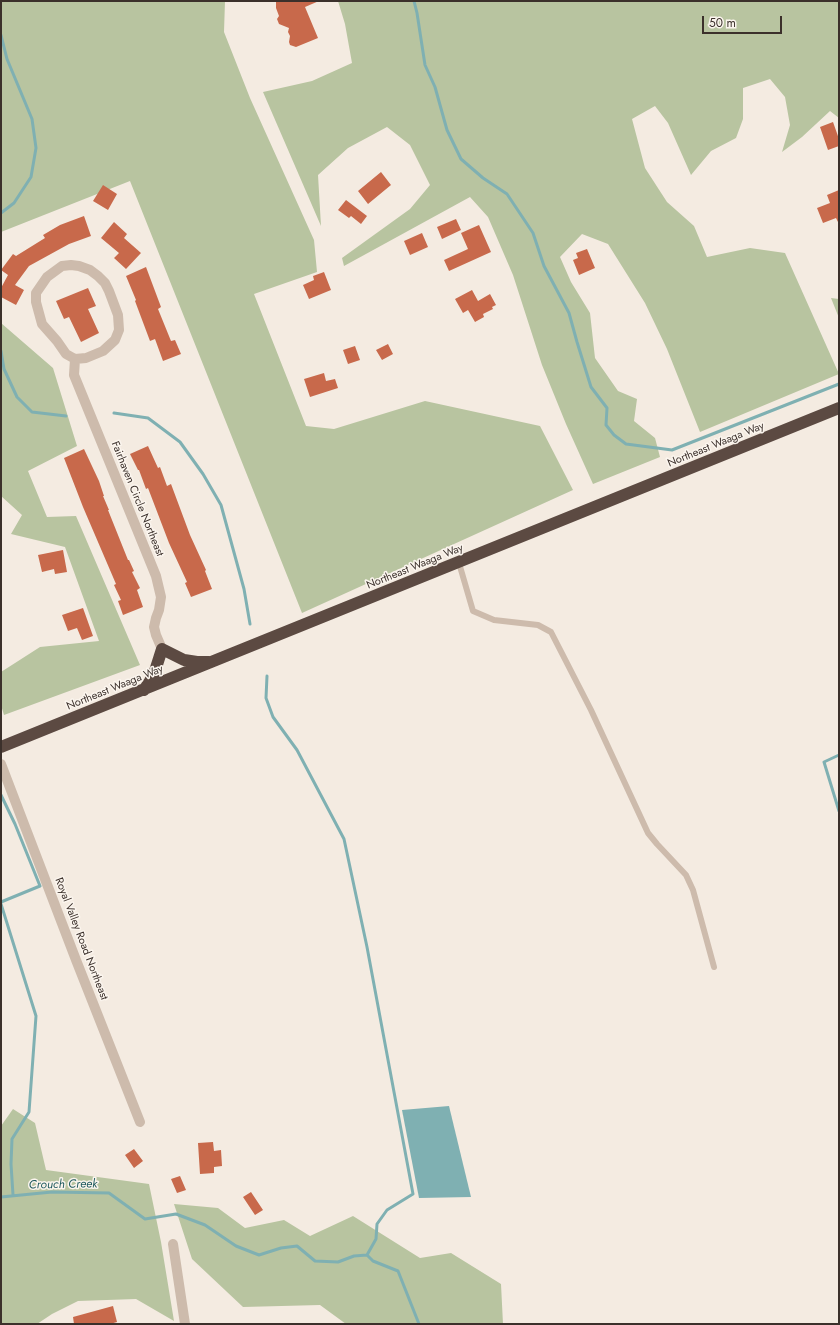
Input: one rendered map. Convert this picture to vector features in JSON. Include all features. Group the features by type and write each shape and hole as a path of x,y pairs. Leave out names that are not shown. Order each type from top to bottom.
{"highway":[{"name":"Northeast Waaga Way","path":"1,747 839,408"},
{"path":"144,690 155,671 162,649 184,660 197,662 215,661"}],"street":[{"path":"71,265 90,270 105,284 118,314 120,323 115,340 103,351 86,358 75,359 66,354 42,324 36,302 36,292 46,277 62,266 71,265"},
{"name":"Fairhaven Circle Northeast","path":"75,359 74,375 156,576 161,597 154,627 162,649"},
{"name":"Royal Valley Road Northeast","path":"1,764 140,1122"},
{"path":"173,1244 185,1324"}],"lane":[{"path":"459,563 473,611 494,620 538,625 552,632 591,710 648,833 686,875 693,890 714,967"}],"green space":[{"path":"1,1 225,1 224,32 250,98 314,240 317,272 254,294 306,426 334,429 425,401 540,426 573,490 302,613 130,181 1,232"},
{"path":"338,1 839,1 839,118 830,111 802,137 782,152 790,125 785,97 770,79 743,88 743,119 736,138 711,151 691,175 668,123 655,106 632,119 645,168 667,202 694,226 707,257 750,248 785,253 839,374 700,432 667,349 645,303 608,244 582,234 560,257 571,282 590,313 595,358 618,391 637,399 634,421 655,438 660,457 593,484 542,365 513,275 488,217 470,197 344,266 342,258 410,209 430,185 410,145 387,127 348,148 318,175 321,226 263,92 312,81 352,63 345,24"},
{"path":"831,298 839,299 839,318"},
{"path":"1,323 53,368 77,446 28,471 47,517 76,516 140,665 4,715 1,705 1,672 40,647 99,641 65,547 11,534 22,515 1,496"},
{"path":"13,1109 35,1123 46,1170 149,1184 161,1242 174,1321 136,1299 78,1301 52,1314 37,1324 1,1324 1,1126"},
{"path":"174,1204 218,1208 245,1228 284,1220 310,1236 353,1216 420,1258 451,1253 501,1284 503,1324 346,1324 320,1305 243,1307 192,1259"}],"water":[{"path":"449,1106 471,1197 419,1198 402,1110"}],"building":[{"path":"276,1 319,1 305,7 318,38 296,47 290,45 290,36 288,32 289,28 279,24 277,19 279,16 276,8"},
{"path":"833,122 839,139 839,146 828,150 820,127"},
{"path":"381,172 391,185 368,204 358,191"},
{"path":"103,185 117,194 108,210 93,201"},
{"path":"839,190 839,224 836,218 823,223 817,208 830,203 827,195"},
{"path":"346,200 367,216 361,224 351,216 349,218 338,210"},
{"path":"84,216 91,236 69,244 29,266 15,285 24,290 16,305 1,297 1,288 8,275 1,270 13,254 16,256 45,238 43,235 60,225"},
{"path":"456,219 461,230 442,239 437,227"},
{"path":"114,222 127,234 124,238 141,253 126,269 114,258 119,253 101,238"},
{"path":"479,225 491,252 449,271 444,260 468,249 461,233"},
{"path":"422,233 428,247 410,255 404,241"},
{"path":"587,249 595,268 579,275 573,260 578,258 576,253"},
{"path":"146,267 161,307 158,309 171,341 175,340 181,354 163,361 155,339 150,341 126,276"},
{"path":"324,272 331,290 309,299 303,285 314,280 313,276"},
{"path":"88,288 96,306 88,309 99,333 81,342 69,317 64,319 56,301"},
{"path":"472,290 478,301 490,294 496,305 492,307 493,309 483,314 484,317 475,322 468,310 463,313 455,299"},
{"path":"388,344 393,354 382,360 376,350"},
{"path":"355,346 360,360 348,364 343,350"},
{"path":"324,373 326,381 335,379 338,388 310,397 304,379"},
{"path":"148,446 158,468 160,467 167,486 171,484 190,535 206,570 205,571 212,589 191,597 185,583 187,582 169,543 148,488 146,489 139,470 130,454"},
{"path":"84,449 99,481 108,510 128,560 134,571 132,572 140,588 137,590 143,607 123,615 118,601 121,600 114,585 116,584 64,458"},
{"path":"63,550 67,572 55,574 54,569 42,572 38,555"},
{"path":"83,608 93,636 82,640 77,628 68,631 62,615"},
{"path":"213,1142 214,1151 221,1150 222,1166 214,1167 214,1173 200,1174 198,1143"},
{"path":"134,1149 143,1161 134,1168 125,1155"},
{"path":"180,1176 186,1190 177,1193 171,1179"},
{"path":"251,1192 263,1210 255,1215 243,1197"},
{"path":"113,1306 117,1322 110,1324 74,1324 73,1317"}],"waterway":[{"path":"414,1 425,65 435,87 447,130 461,159 483,178 507,194 533,233 544,266 569,313 591,387 607,408 606,425 614,435 626,444 672,450 839,384"},
{"path":"1,35 7,59 32,119 36,148 31,177 14,203 1,213"},
{"path":"1,351 4,369 17,397 32,412 66,416"},
{"path":"114,413 148,418 180,442 203,474 221,505 244,589 250,624"},
{"path":"267,676 266,698 273,717 297,750 344,839 367,947 413,1194 387,1210 377,1224 376,1239 367,1255"},
{"path":"839,755 824,762 839,811"},
{"path":"1,795 15,824 40,886 1,902"},
{"path":"1,904 36,1016 29,1112 12,1139 11,1164 13,1195"},
{"name":"Crouch Creek","path":"1,1197 52,1192 109,1193 145,1219 176,1214 205,1225 236,1246 259,1255 281,1248 297,1246 315,1261 338,1262 354,1256 367,1255 373,1261 398,1271 419,1324"}]}
